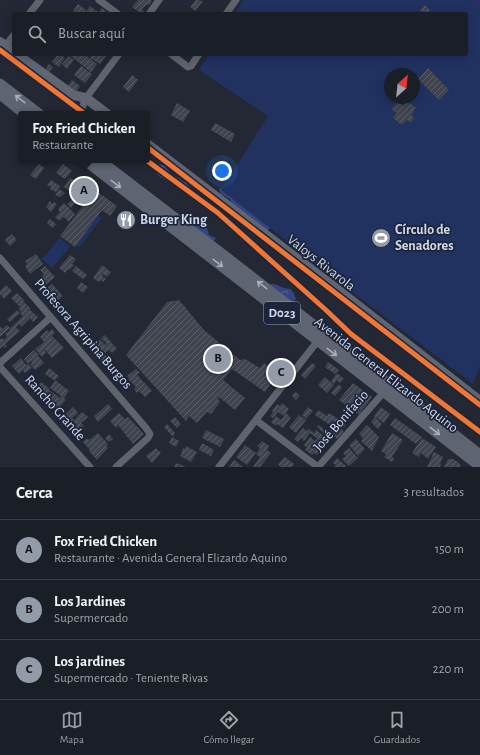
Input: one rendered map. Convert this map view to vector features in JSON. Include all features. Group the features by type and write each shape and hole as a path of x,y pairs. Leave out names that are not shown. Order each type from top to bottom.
{"main road":[{"path":"0,84 36,111"},
{"path":"0,94 21,111"},
{"name":"Avenida General Elizardo Aquino","path":"89,163 480,456"},
{"name":"Avenida General Elizardo Aquino","path":"103,163 231,261 384,392 480,466"}],"street":[{"path":"31,12 40,0"},
{"path":"100,0 115,12"},
{"path":"150,12 159,0"},
{"path":"227,12 236,0"},
{"path":"12,37 3,44 12,51"},
{"path":"19,56 73,95 86,98 103,111"},
{"path":"82,111 86,98 118,56"},
{"path":"173,56 187,67 191,66 198,56"},
{"name":"Valoys Rivarola","path":"150,146 480,401"},
{"name":"Profesora Agripina Burgos","path":"0,258 150,434 148,438 116,467"},
{"path":"0,363 51,317"},
{"path":"220,467 321,337"},
{"name":"Rancho Grande","path":"0,366 90,467"},
{"name":"José Bonifacio","path":"318,467 384,392"},
{"path":"256,420 318,467"}],"green space":[{"path":"160,164 165,166 171,174 185,182 200,197 212,204 212,207 203,206 193,196 188,196 183,190 178,188 173,182 159,176 155,167"},
{"path":"224,186 272,226 268,230 263,231 232,204 230,199 221,194 219,189"},
{"path":"198,223 206,225 209,235 216,238 213,242 195,227"},
{"path":"271,284 291,289 296,299 289,303 269,286"}],"shaded area":[{"name":"Círculo de Senadores","path":"243,0 480,0 480,366 473,384 221,190 268,116 199,70 208,56 468,56 468,12 235,12"},
{"path":"86,206 102,218 79,248 63,235"},
{"path":"60,238 70,247 52,268 42,259"}],"building":[{"path":"138,0 152,1 149,5 147,4 142,9 143,12 139,12 132,7"},
{"path":"196,0 203,1 195,11 190,7"},
{"path":"78,4 86,10 84,12 73,11"},
{"path":"425,5 430,10 428,12 422,12 420,10"},
{"path":"90,6 98,12 86,12"},
{"path":"102,8 107,12 99,12"},
{"path":"56,56 62,56 65,58 59,67 52,62"},
{"path":"69,56 74,60 67,69 62,64"},
{"path":"71,56 87,56 97,64 91,72"},
{"path":"92,56 106,56 100,64 90,58"},
{"path":"49,64 53,67 49,72 45,70"},
{"path":"81,66 92,74 85,83 74,75"},
{"path":"428,68 449,90 439,100 420,81 420,77"},
{"path":"132,75 138,80 129,92 123,87"},
{"path":"72,80 80,86 76,92 68,85"},
{"path":"177,103 190,111 183,122 171,115"},
{"path":"395,104 401,104 404,106 406,104 411,104 416,108 411,115 414,118 411,123 407,120 402,125 393,118 397,113 391,109"},
{"path":"215,123 235,134 231,142 211,130"},
{"path":"39,164 44,168 36,179 30,175"},
{"path":"63,164 72,171 65,179 56,173"},
{"path":"70,178 79,183 72,193 64,187"},
{"path":"51,180 60,186 56,192 50,189 51,187 47,185"},
{"path":"84,183 92,188 84,199 77,194"},
{"path":"59,189 65,193 60,197 55,195"},
{"path":"95,190 117,206 110,216 102,210 75,247 60,236"},
{"path":"76,196 79,199 71,208 67,204"},
{"path":"50,201 53,204 54,202 57,204 51,212 46,207"},
{"path":"64,203 75,214 69,222 64,217 59,221 55,217 60,212 58,209"},
{"path":"50,219 56,224 53,228 47,223"},
{"path":"12,234 17,240 10,246 5,240"},
{"path":"36,254 43,264 30,274 25,266 27,264 25,261"},
{"path":"70,255 76,259 72,264 74,265 65,273 59,268"},
{"path":"102,265 111,272 107,277 103,274 102,276 106,278 103,282 101,280 99,282 93,278"},
{"path":"45,266 55,277 44,286 38,280 44,275 40,270"},
{"path":"76,266 87,275 83,279 72,271"},
{"path":"81,282 88,287 83,293 77,288"},
{"path":"52,284 63,296 54,304 43,292"},
{"path":"6,285 12,291 4,299 0,294 0,291"},
{"path":"17,293 31,309 30,310 38,317 33,322 30,318 21,327 19,324 16,327 20,331 5,344 7,346 5,348 3,346 0,349 0,339 2,338 4,340 7,336 5,334 23,316 20,313 20,307 11,298"},
{"path":"179,300 204,330 240,360 245,359 260,368 264,363 278,374 265,392 232,369 223,380 245,398 235,410 219,397 218,399 220,402 211,414 207,412 197,423 189,416 186,421 126,355 167,302"},
{"path":"17,310 20,313 10,322 7,319"},
{"path":"7,325 10,328 0,337 0,326 2,329"},
{"path":"52,329 55,333 52,336 64,348 52,358 44,350 46,353 42,357 35,349 44,342 40,337 47,330 49,332"},
{"path":"105,335 117,349 112,353 109,350 104,354 114,364 109,369 94,355 99,350 95,344 100,339 105,345 107,344 101,338"},
{"path":"34,350 44,363 35,370 30,364 32,363 31,361 28,364 24,359"},
{"path":"21,358 26,365 28,364 32,368 25,373 23,370 19,374 12,366"},
{"path":"328,362 339,370 335,374 325,367"},
{"path":"312,363 316,366 305,379 301,375"},
{"path":"49,368 59,376 55,380 69,391 64,398 66,400 57,410 45,401 42,396 43,395 35,390 41,382 60,398 61,396 50,388 55,381 45,374"},
{"path":"136,369 140,373 137,375 152,391 145,397 139,391 137,393 134,389 136,387 127,376"},
{"path":"337,373 344,379 340,383 337,380 334,384 331,381"},
{"path":"325,377 334,385 327,393 318,385"},
{"path":"353,383 372,397 359,415 339,400"},
{"path":"339,384 342,388 335,396 331,393"},
{"path":"295,392 300,395 296,400 292,396"},
{"path":"282,403 289,409 286,413 291,418 283,428 277,424 276,426 271,422 276,416 281,420 284,416 278,412 273,418 270,416 277,404 280,406"},
{"path":"108,404 112,409 98,422 94,416"},
{"path":"73,407 78,413 72,418 74,420 68,425 60,417 65,412 66,414"},
{"path":"308,407 313,411 306,419 302,415"},
{"path":"381,407 390,414 384,423 374,416"},
{"path":"318,410 327,416 329,413 346,424 344,428 333,421 330,425 315,415"},
{"path":"82,412 88,417 81,423 84,426 79,430 73,421"},
{"path":"119,413 125,419 128,417 144,434 133,444 118,425 116,428 110,421"},
{"path":"299,415 306,420 296,433 289,427"},
{"path":"175,417 181,424 177,428 170,421"},
{"path":"375,417 382,424 378,429 371,422"},
{"path":"395,418 422,437 416,444 390,425"},
{"path":"167,424 175,433 173,437 164,427"},
{"path":"337,424 344,432 337,439 329,432"},
{"path":"319,425 333,438 331,440 317,427"},
{"path":"367,425 379,437 372,451 361,441 363,438 359,434"},
{"path":"303,428 307,431 309,429 314,433 316,430 328,439 324,444 310,433 304,441 301,438 298,442 294,439"},
{"path":"206,430 224,439 220,447 202,438"},
{"path":"98,433 108,444 106,445 108,448 97,460 83,442 87,438 89,440"},
{"path":"392,433 403,440 392,457 394,459 392,462 384,457 386,454 381,451"},
{"path":"109,434 113,439 109,442 105,438"},
{"path":"172,437 179,441 176,447 169,443"},
{"path":"310,437 325,445 317,455 314,453 312,455 305,450 307,448 304,445"},
{"path":"422,438 436,447 428,459 421,453 419,457 412,453"},
{"path":"356,439 365,449 358,456 349,445"},
{"path":"262,441 269,446 267,450 271,453 260,467 253,467 260,457 256,454 260,448 257,446"},
{"path":"202,443 214,450 211,456 199,450"},
{"path":"245,445 256,453 247,465 236,457"},
{"path":"186,446 197,452 191,462 180,456 183,448 185,449"},
{"path":"156,448 161,453 152,463 146,456"},
{"path":"349,448 358,458 349,466 342,459 346,456 343,453"},
{"path":"434,452 443,457 440,467 427,467"},
{"path":"285,457 294,464 292,467 279,467 280,466 278,464"},
{"path":"337,458 346,466 345,467 334,467 336,465 333,463"},
{"path":"448,459 453,459 459,463 461,467 444,467"},
{"path":"234,460 243,467 229,467"},
{"path":"176,463 186,467 174,467"}],"cycle path":[{"path":"0,50 81,111"},
{"path":"150,149 480,405"},
{"path":"150,163 218,213 351,334 480,432"}],"place":[{"name":"Fox Fried Chicken","path":"84,191"},
{"name":"Burger King","path":"126,220"},
{"name":"Círculo de Senadores","path":"381,238"},
{"name":"Los Jardines","path":"218,359"},
{"name":"Los jardines","path":"281,373"}]}
